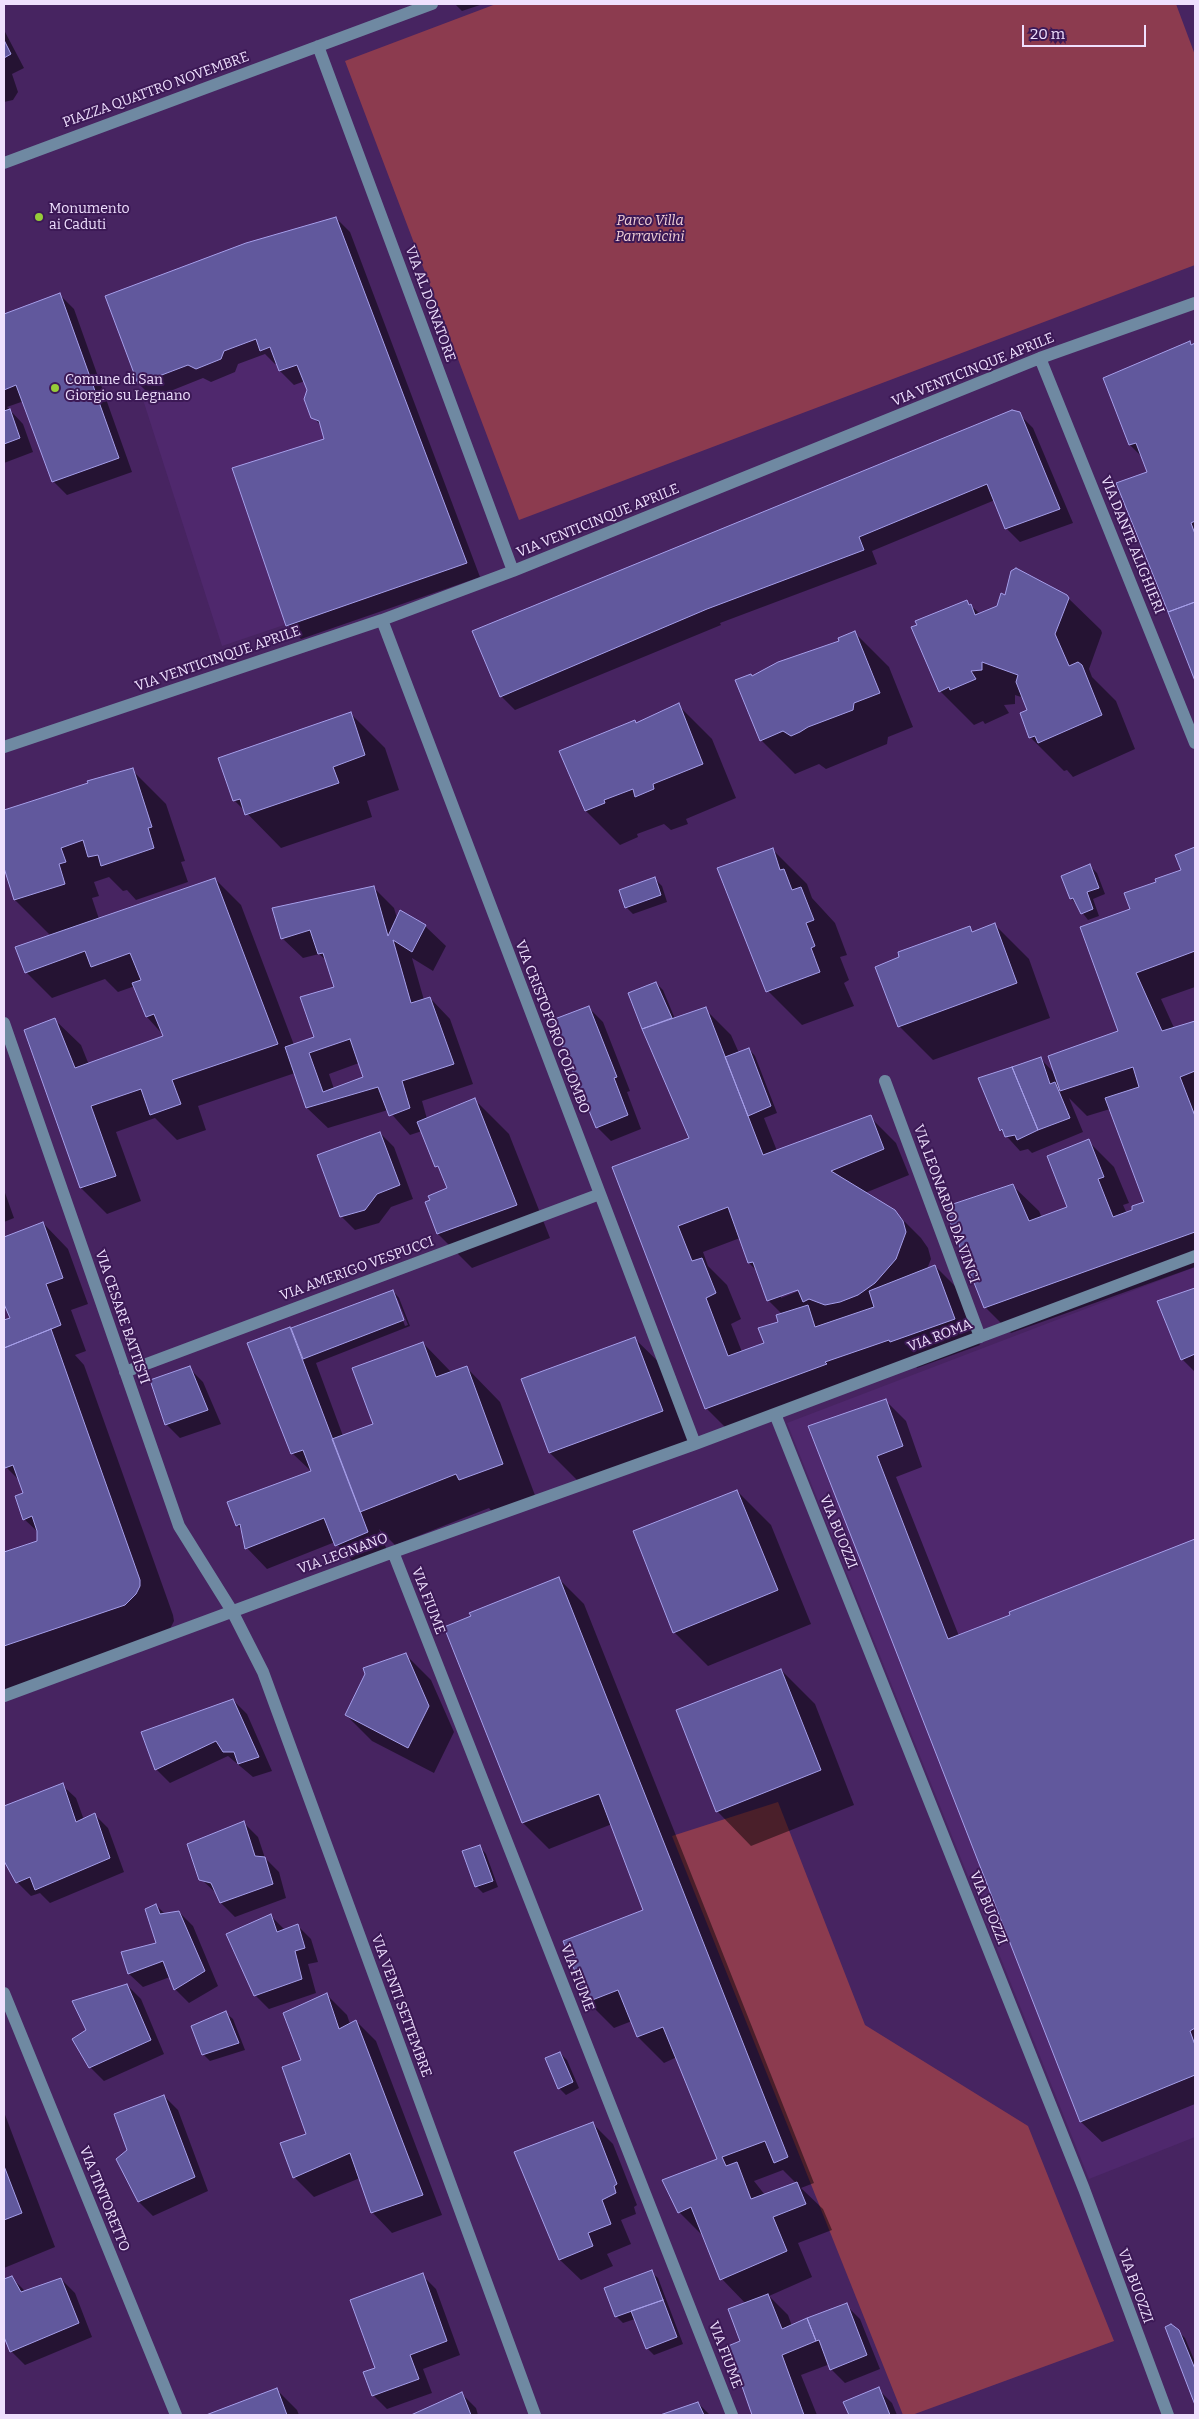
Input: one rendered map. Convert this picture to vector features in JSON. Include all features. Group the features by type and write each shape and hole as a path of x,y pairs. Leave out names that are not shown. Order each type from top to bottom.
{"street":[{"name":"PIAZZA QUATTRO NOVEMBRE","path":"4,163 432,4"},
{"name":"VIA AL DONATORE","path":"318,46 513,572"},
{"name":"VIA VENTICINQUE APRILE","path":"4,747 382,620 513,572 1040,358 1195,303"},
{"name":"VIA DANTE ALIGHIERI","path":"1040,358 1195,743"},
{"name":"VIA CRISTOFORO COLOMBO","path":"382,620 695,1444"},
{"name":"VIA CESARE BATTISTI","path":"4,1023 179,1526 232,1611"},
{"name":"VIA LEONARDO DA VINCI","path":"885,1081 980,1337"},
{"name":"VIA AMERIGO VESPUCCI","path":"125,1372 600,1194"},
{"name":"VIA ROMA","path":"695,1444 1195,1256"},
{"name":"VIA BUOZZI","path":"775,1414 1080,2180 1168,2415"},
{"name":"VIA LEGNANO","path":"4,1696 393,1552 695,1444"},
{"name":"VIA FIUME","path":"393,1552 732,2415"},
{"name":"VIA VENTI SETTEMBRE","path":"232,1611 263,1672 535,2415"},
{"name":"VIA TINTORETTO","path":"4,1993 176,2415"}],"shaded area":[{"path":"336,217 467,563 222,646 138,384 105,296 246,243"},
{"path":"1195,1267 1195,2137 1089,2179 787,1423"}],"green space":[{"name":"Parco Villa Parravicini","path":"496,4 1176,4 1195,55 1195,265 519,520 345,61"},
{"path":"778,1802 865,2025 1028,2126 1114,2341 912,2415 903,2415 672,1836"}],"building":[{"path":"4,40 11,54 4,58"},
{"path":"336,217 467,563 286,626 232,468 324,439 319,421 311,418 304,399 307,390 297,365 279,371 270,347 260,351 256,339 224,351 221,359 196,369 188,365 138,384 105,296 246,243"},
{"name":"Comune di San Giorgio su Legnano","path":"60,293 119,458 52,482 16,385 4,390 4,314"},
{"path":"1190,341 1191,345 1195,343 1195,521 1191,523 1195,534 1195,602 1168,612 1116,483 1147,472 1136,443 1129,445 1103,378"},
{"path":"10,409 20,438 4,444 4,411"},
{"path":"1012,410 1020,412 1060,509 1005,529 987,484 859,537 864,550 707,609 500,697 472,631"},
{"path":"1016,568 1067,595 1069,598 1055,634 1069,666 1078,662 1082,665 1102,715 1038,743 1035,736 1029,738 1020,713 1027,710 1016,682 1018,675 982,662 982,670 971,671 976,679 950,690 949,687 939,692 911,627 917,625 915,621 967,600 969,605 971,604 975,615 997,606 1001,593 1005,595 1011,571"},
{"path":"1195,602 1195,681 1168,612"},
{"path":"855,631 880,693 854,703 853,710 808,727 791,736 783,731 760,741 735,680 751,674 752,676 778,662 839,641 838,638"},
{"path":"679,703 703,764 653,784 654,789 635,797 633,789 604,800 605,803 585,811 559,751 635,720 636,723"},
{"path":"351,712 365,755 333,767 339,783 245,815 240,799 233,801 218,758"},
{"path":"133,768 152,827 148,828 154,848 101,866 98,855 88,857 83,840 61,848 66,862 59,864 65,884 14,900 4,868 4,810 88,783 87,781"},
{"path":"1195,847 1195,951 1136,973 1162,1031 1195,1021 1195,1071 1180,1077 1195,1116 1195,1232 984,1308 944,1207 1013,1184 1029,1221 1067,1207 1047,1156 1089,1139 1104,1177 1098,1179 1113,1217 1132,1210 1132,1206 1144,1202 1105,1098 1139,1087 1133,1067 1060,1091 1048,1056 1118,1031 1080,927 1130,909 1124,893 1156,882 1155,879 1181,870 1175,855"},
{"path":"773,848 780,870 784,869 792,890 801,887 814,920 806,923 815,946 811,948 820,972 766,992 717,868"},
{"path":"1090,864 1099,888 1087,892 1093,909 1081,914 1073,898 1070,899 1061,876"},
{"path":"655,877 661,895 625,908 619,890"},
{"path":"215,878 278,1044 172,1080 181,1104 150,1115 141,1089 91,1106 116,1176 80,1188 24,1030 55,1018 75,1068 163,1036 154,1014 146,1017 132,983 141,980 130,953 91,967 85,951 25,973 15,947"},
{"path":"374,886 388,936 400,910 426,925 412,952 393,940 411,1003 430,997 454,1064 402,1081 410,1108 389,1116 378,1087 306,1108 285,1047 314,1037 300,997 334,987 323,953 318,954 310,930 281,939 272,908","holes":["350,1039 363,1077 323,1092 309,1053"]},
{"path":"995,923 1017,983 898,1027 875,967 899,957 898,952 970,926 972,932"},
{"path":"656,982 672,1018 642,1029 628,993"},
{"path":"589,1006 617,1077 614,1078 628,1115 596,1128 552,1020"},
{"path":"706,1007 763,1155 871,1115 884,1149 831,1171 895,1210 903,1221 906,1232 896,1259 875,1283 858,1295 825,1305 809,1299 803,1302 798,1290 767,1301 753,1262 748,1263 728,1207 678,1226 692,1261 702,1258 716,1293 706,1298 728,1356 764,1343 758,1328 778,1322 776,1315 808,1305 815,1327 874,1307 869,1291 935,1265 955,1319 825,1362 827,1364 705,1409 612,1167 689,1138 642,1029"},
{"path":"749,1048 771,1106 748,1116 725,1057"},
{"path":"1041,1057 1050,1084 1055,1082 1070,1118 1038,1130 1012,1067"},
{"path":"1012,1067 1038,1130 1017,1140 1015,1135 1005,1137 1002,1129 1000,1131 978,1078"},
{"path":"475,1098 517,1205 437,1234 425,1202 430,1200 428,1196 447,1188 438,1166 435,1167 417,1122"},
{"path":"380,1132 400,1185 377,1194 365,1210 340,1217 317,1155"},
{"path":"43,1222 63,1278 46,1284 61,1325 4,1348 4,1320 10,1318 4,1304 4,1237"},
{"path":"1195,1288 1195,1354 1181,1360 1157,1301"},
{"path":"393,1290 404,1320 303,1359 291,1328"},
{"path":"290,1327 368,1532 335,1546 324,1518 245,1549 240,1524 236,1526 227,1502 311,1471 303,1450 291,1454 247,1343"},
{"path":"51,1329 140,1580 140,1586 136,1594 125,1605 4,1646 4,1552 37,1541 37,1531 32,1516 23,1520 15,1496 23,1493 13,1465 5,1468 4,1464 4,1348"},
{"path":"635,1337 663,1411 549,1453 521,1379"},
{"path":"423,1342 436,1377 467,1366 503,1464 459,1480 456,1474 360,1512 332,1439 373,1424 352,1368"},
{"path":"190,1366 208,1410 165,1425 150,1380"},
{"path":"886,1399 903,1446 877,1456 948,1639 1010,1615 1009,1612 1195,1539 1195,2028 1190,2031 1195,2045 1195,2075 1080,2122 808,1426"},
{"path":"737,1490 778,1590 673,1633 633,1531"},
{"path":"559,1577 788,2157 774,2163 765,2141 722,2157 726,2166 737,2162 751,2199 797,2182 806,2204 773,2217 787,2251 720,2280 691,2207 678,2213 662,2180 717,2159 663,2027 637,2037 618,1990 587,2002 563,1941 643,1910 599,1794 522,1823 444,1627 471,1616 469,1613"},
{"path":"406,1653 429,1706 408,1748 345,1715 365,1674 363,1668"},
{"path":"781,1669 821,1770 716,1812 676,1710"},
{"path":"233,1699 259,1757 238,1764 234,1752 223,1752 216,1741 155,1770 141,1732"},
{"path":"63,1783 76,1822 95,1813 110,1858 35,1890 30,1877 16,1883 4,1861 4,1806"},
{"path":"244,1821 255,1856 265,1857 273,1884 220,1903 211,1883 199,1880 187,1844"},
{"path":"480,1845 493,1881 475,1887 462,1851"},
{"path":"156,1904 160,1914 179,1911 205,1971 174,1990 163,1961 128,1974 121,1952 156,1943 145,1909"},
{"path":"271,1914 277,1932 298,1924 305,1948 295,1951 302,1979 254,1996 226,1934"},
{"path":"127,1984 151,2040 89,2068 72,2039 86,2030 72,2001"},
{"path":"327,1993 339,2029 356,2020 423,2195 371,2213 350,2153 293,2178 280,2143 306,2134 282,2067 301,2060 283,2013"},
{"path":"226,2011 239,2043 202,2055 191,2026"},
{"path":"560,2052 573,2082 558,2089 545,2058"},
{"path":"164,2095 195,2177 138,2202 116,2159 127,2150 114,2114"},
{"path":"593,2122 617,2184 614,2186 616,2193 602,2200 611,2224 588,2233 593,2246 559,2260 514,2152"},
{"path":"4,2166 22,2213 4,2220"},
{"path":"652,2270 663,2300 615,2317 604,2288"},
{"path":"423,2273 447,2341 410,2355 419,2379 372,2396 363,2372 375,2368 350,2300"},
{"path":"12,2276 21,2292 61,2278 79,2323 10,2352 4,2337 4,2279"},
{"path":"768,2294 782,2329 807,2318 816,2341 782,2355 804,2415 752,2415 728,2346 740,2341 728,2309"},
{"path":"663,2300 677,2337 646,2349 631,2311"},
{"path":"847,2303 867,2355 830,2370 819,2340 816,2341 807,2318"},
{"path":"1171,2324 1179,2330 1195,2369 1195,2405 1165,2327"},
{"path":"879,2387 890,2415 849,2415 843,2402"},
{"path":"277,2388 287,2415 206,2415"},
{"path":"462,2392 471,2415 411,2415"},
{"path":"698,2402 704,2415 660,2415"}],"place":[{"name":"Monumento ai Caduti","path":"39,217"},
{"name":"Comune di San Giorgio su Legnano","path":"55,388"}]}
